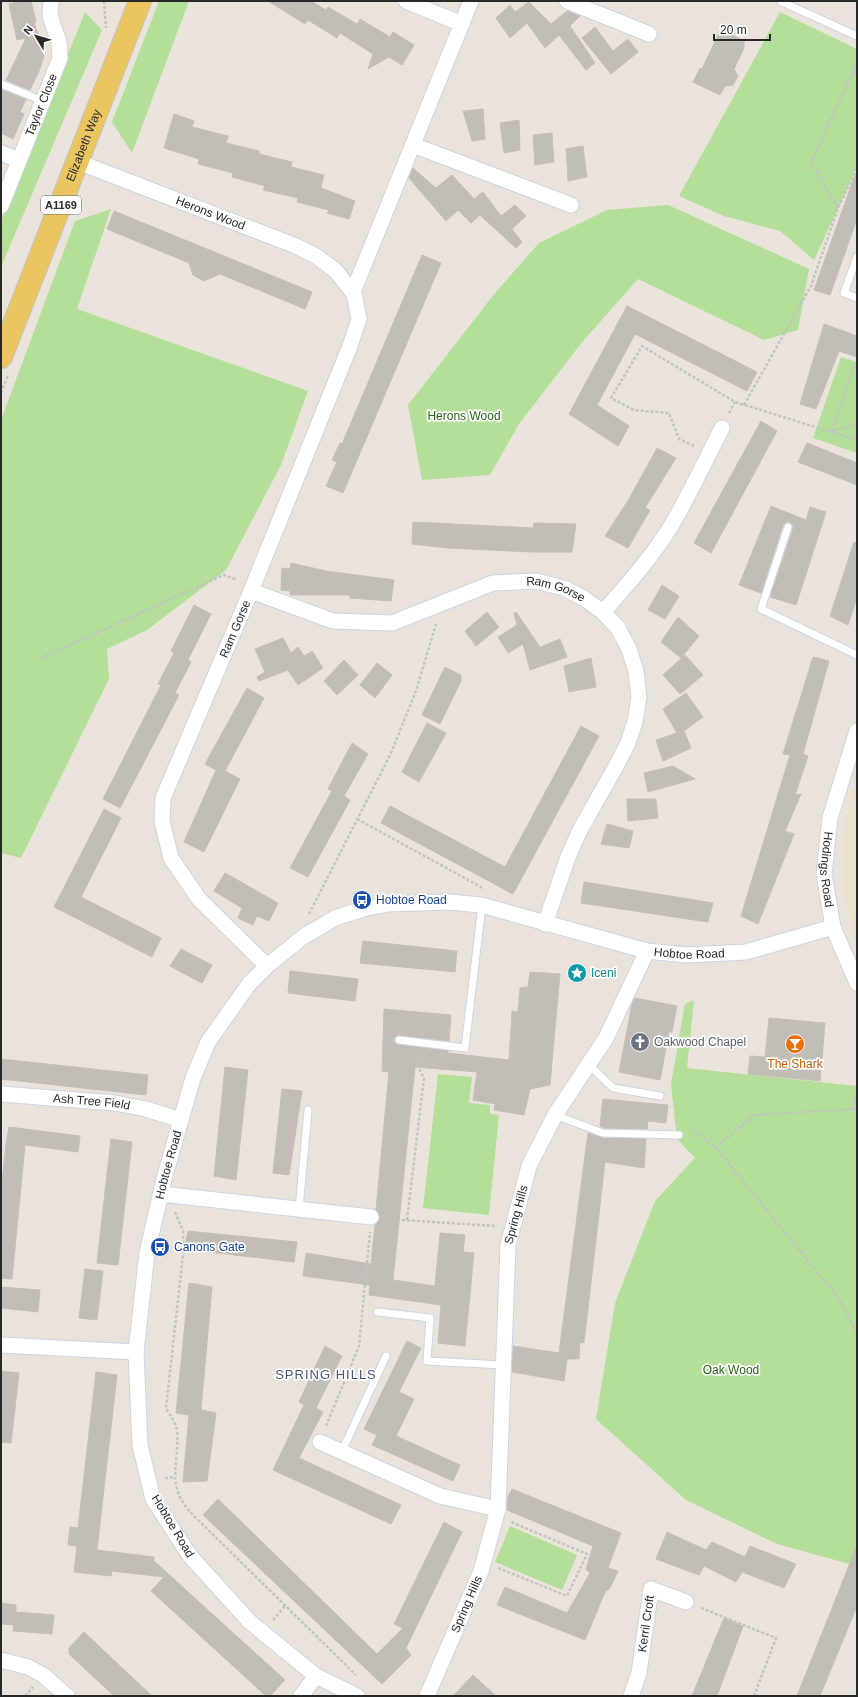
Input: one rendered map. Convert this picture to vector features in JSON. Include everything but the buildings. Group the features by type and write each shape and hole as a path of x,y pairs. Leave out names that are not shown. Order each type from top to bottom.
{"main road":[{"name":"Elizabeth Way","path":"1,357 140,1"}],"street":[{"name":"Taylor Close","path":"1,206 60,58 59,42 50,16 51,1"},
{"path":"406,1 462,24"},
{"path":"353,292 471,1"},
{"path":"567,1 649,34"},
{"path":"413,145 571,205"},
{"path":"1,153 19,160"},
{"name":"Herons Wood","path":"78,162 296,246 316,256 336,271 353,292 359,319 350,346 252,588"},
{"path":"603,612 627,586 670,527 722,428"},
{"name":"Ram Gorse","path":"268,966 199,899 171,858 162,821 163,798 252,588 332,621 392,624 492,583 536,581 564,588 585,599 603,612 618,628 629,648 636,671 639,697 635,722 627,745 580,830 568,857 545,924"},
{"name":"Hodings Road","path":"857,731 830,818 824,874 833,927 857,983"},
{"name":"Hobtoe Road","path":"358,1696 316,1676 250,1622 190,1556 153,1499 140,1445 136,1352 147,1253 165,1194 181,1120 193,1078 208,1042 249,984 303,937 335,918 363,909 388,904 449,902 479,905 647,951 686,955 746,952 833,927"},
{"name":"Spring Hills","path":"427,1696 481,1571 497,1513 508,1245 529,1166 555,1115 606,1038 647,951"},
{"name":"Ash Tree Field","path":"1,1094 115,1103 146,1109 181,1120"},
{"path":"165,1194 371,1217"},
{"path":"1,1345 136,1352"},
{"path":"320,1442 440,1496 497,1513"},
{"name":"Kerril Croft","path":"631,1696 639,1673 651,1588 686,1602"},
{"path":"1,1660 28,1667 43,1675 67,1696"},
{"path":"301,1696 316,1676"}],"lane":[{"path":"780,1 857,36"},
{"path":"1,84 43,101"},
{"path":"857,257 844,293 857,298"},
{"path":"788,528 760,609 857,655"},
{"path":"399,1040 465,1048 479,905"},
{"path":"588,1064 613,1088 660,1096"},
{"path":"299,1210 308,1110"},
{"path":"555,1115 603,1133 679,1135"},
{"path":"378,1312 430,1318 427,1361 503,1365"},
{"path":"342,1452 386,1356"}],"path":[{"path":"838,208 811,162 857,63"},
{"path":"744,405 811,286 838,208 857,169"},
{"path":"709,454 679,438 669,413 634,410 611,398 642,346 735,402 857,440"},
{"path":"832,431 854,366 857,367"},
{"path":"832,431 857,424"},
{"path":"41,658 224,575 252,588"},
{"path":"308,916 391,753 416,691 443,603"},
{"path":"357,819 481,887 479,905"},
{"path":"407,1220 424,1078 418,1067 420,1042"},
{"path":"853,1109 857,1092"},
{"path":"716,1148 754,1115 857,1109"},
{"path":"679,1135 693,1130 716,1148 840,1300 857,1334"},
{"path":"165,1194 183,1231 183,1255 166,1408 177,1428 175,1477 176,1490 183,1505 361,1680"},
{"path":"320,1442 328,1418 358,1346 371,1217 512,1228"},
{"path":"483,1562 567,1596 587,1554 497,1513"},
{"path":"686,1602 776,1638 754,1696"}],"shaded area":[{"path":"857,768 857,947 843,887 845,825"}],"green space":[{"path":"159,1 189,1 132,153 112,122"},
{"path":"85,12 102,30 1,267 1,221"},
{"path":"780,12 857,49 857,167 814,260 780,231 724,216 679,196"},
{"name":"Herons Wood","path":"668,205 809,269 798,330 764,340 638,279 583,341 519,424 490,475 422,480 408,405 495,293 539,243 607,210"},
{"path":"111,209 77,309 308,391 281,465 226,570 147,630 107,649 109,679 21,858 1,853 1,420 75,221"},
{"path":"841,357 857,362 857,453 813,438"},
{"name":"Oak Wood","path":"694,1000 687,1068 857,1086 857,1566 777,1544 686,1500 596,1419 615,1303 655,1201 695,1158 677,1139 671,1084 685,1004"},
{"path":"438,1074 472,1077 469,1103 490,1105 490,1114 499,1115 489,1215 423,1208"},
{"path":"510,1526 577,1555 562,1590 495,1562"}],"place":[{"name":"Hobtoe Road","path":"362,900"},
{"name":"Iceni","path":"577,973"},
{"name":"Oakwood Chapel","path":"640,1042"},
{"name":"The Shark","path":"795,1044"},
{"name":"Canons Gate","path":"160,1247"}],"district":[{"name":"SPRING HILLS","path":"326,1374"}]}
